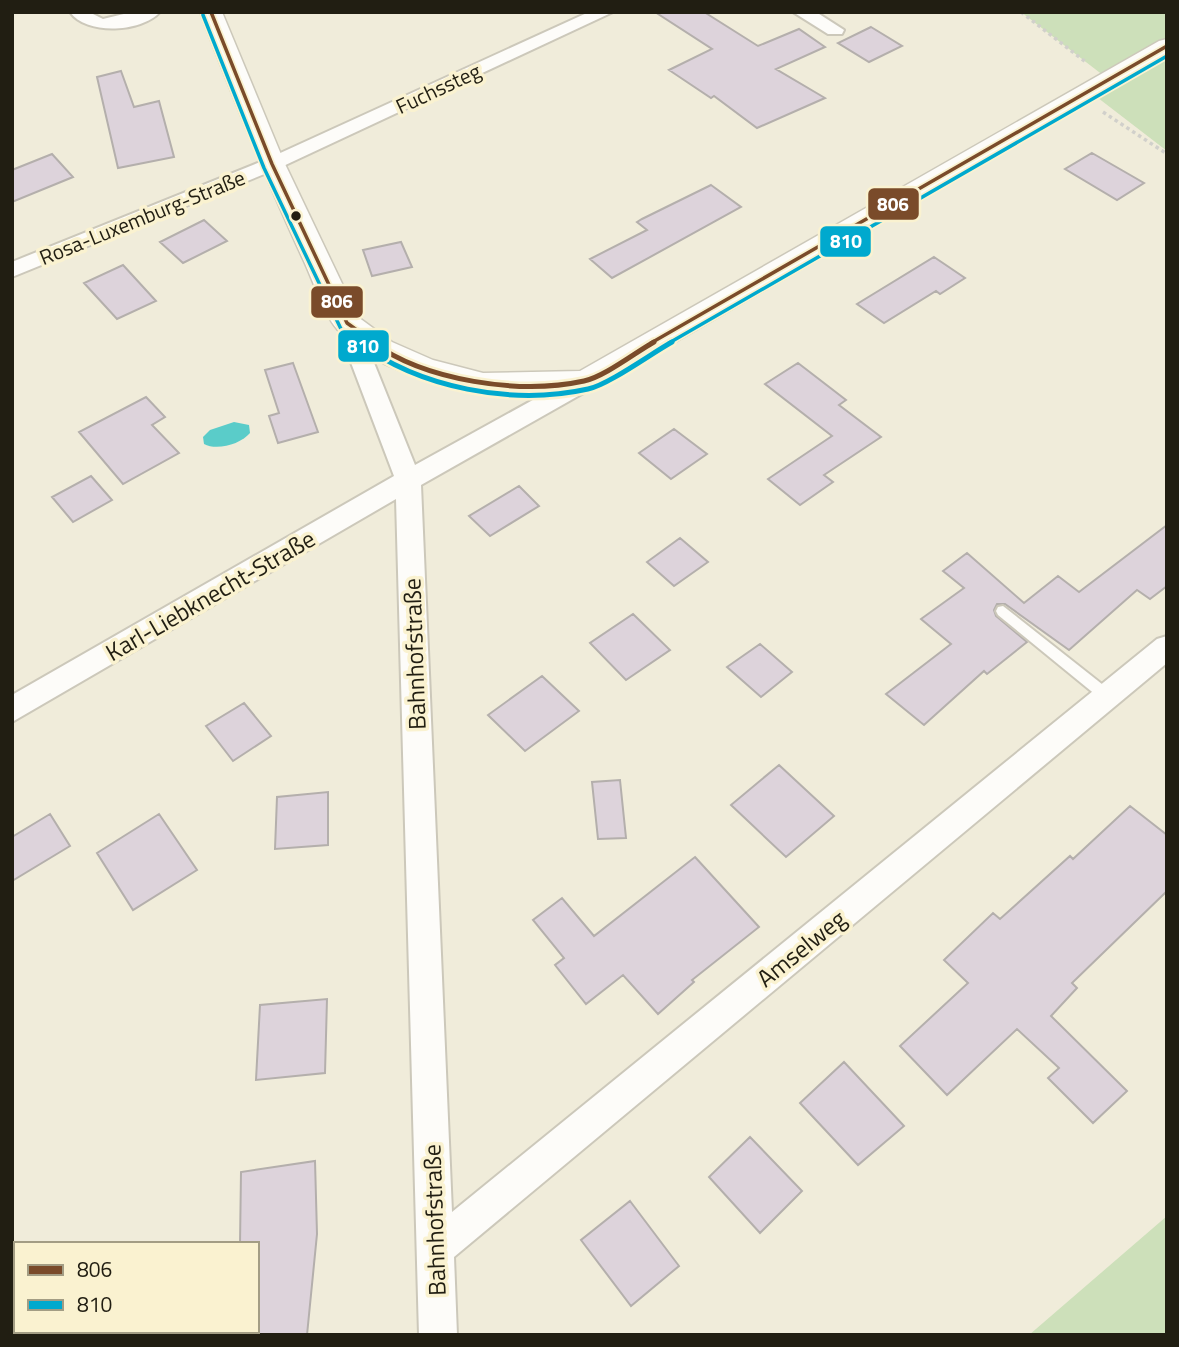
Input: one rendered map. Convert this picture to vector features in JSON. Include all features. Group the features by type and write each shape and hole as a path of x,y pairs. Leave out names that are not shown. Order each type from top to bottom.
{"street":[{"path":"79,12 86,21 101,24 151,12"},
{"name":"Bahnhofstraße","path":"211,12 272,164 347,323 408,480 438,1335"},
{"name":"Fuchssteg","path":"272,164 604,12"},
{"path":"802,12 835,30"},
{"path":"347,323 382,349 424,368 484,384 533,385 586,381 1167,46"},
{"name":"Rosa-Luxemburg-Straße","path":"12,270 272,164"},
{"name":"Karl-Liebknecht-Straße","path":"12,710 408,480 586,381"},
{"name":"Amselweg","path":"434,1250 1167,646"}],"lane":[{"path":"1003,611 1107,695"}],"path":[{"path":"1021,12 1109,80"},
{"path":"1080,96 1167,155"}],"green space":[{"path":"1021,12 1167,12 1167,151 1089,91 1108,79"},
{"path":"1167,1216 1167,1335 1029,1335"}],"water":[{"path":"234,422 249,425 250,433 229,445 215,447 204,444 203,437 210,430"}],"building":[{"path":"655,12 704,12 758,46 799,29 825,47 776,69 825,98 757,128 714,96 711,98 669,70 712,49"},
{"path":"871,27 902,46 869,62 838,43"},
{"path":"121,71 134,107 159,101 174,157 118,168 97,77"},
{"path":"1092,153 1144,183 1117,200 1065,169"},
{"path":"52,154 73,177 12,202 12,170"},
{"path":"711,185 741,207 612,278 590,259 647,230 637,222"},
{"path":"204,220 227,241 183,263 160,242"},
{"path":"401,242 412,267 372,276 363,250"},
{"path":"934,257 965,278 940,294 936,291 884,323 857,304"},
{"path":"123,265 156,301 117,319 84,283"},
{"path":"293,363 318,432 278,443 269,416 279,413 265,370"},
{"path":"798,363 846,400 839,405 881,437 824,475 833,482 800,505 768,479 832,436 765,384"},
{"path":"146,397 165,417 152,425 179,453 123,484 79,432"},
{"path":"674,429 707,454 671,479 639,453"},
{"path":"91,476 112,500 73,522 52,497"},
{"path":"519,486 539,506 490,536 469,516"},
{"path":"1167,525 1167,586 1150,599 1137,590 1069,650 1005,604 997,604 994,610 996,616 1027,642 987,674 984,671 924,725 886,694 951,644 921,619 964,588 943,571 967,553 1024,603 1058,576 1079,592"},
{"path":"680,538 708,562 674,586 647,562"},
{"path":"633,614 670,650 626,680 590,643"},
{"path":"760,644 792,672 761,697 727,667"},
{"path":"542,676 579,711 525,751 488,715"},
{"path":"244,703 271,736 233,761 206,726"},
{"path":"779,765 834,816 786,857 731,805"},
{"path":"620,780 626,838 598,839 592,782"},
{"path":"328,792 328,845 275,849 277,797"},
{"path":"1130,806 1167,835 1167,891 1072,983 1077,988 1051,1016 1127,1091 1093,1123 1048,1078 1059,1068 1017,1029 947,1095 900,1046 968,983 944,960 993,913 1000,919 1070,856 1073,859"},
{"path":"50,814 70,846 12,881 12,837"},
{"path":"159,814 197,870 133,910 97,853"},
{"path":"695,857 759,927 692,980 694,982 658,1014 623,975 586,1004 555,965 564,958 533,920 562,898 594,936"},
{"path":"327,999 325,1073 256,1080 260,1005"},
{"path":"844,1062 904,1126 858,1165 800,1103"},
{"path":"750,1137 802,1191 760,1233 709,1177"},
{"path":"315,1161 317,1234 307,1335 257,1335 259,1242 240,1242 241,1172"},
{"path":"630,1201 679,1266 631,1306 581,1240"}],"transit line":[{"name":"806","path":"211,12 272,164 347,323 382,349 424,368 483,384 533,385 586,381 1167,46"},
{"name":"810","path":"203,15 264,168 341,329 378,357 420,376 481,392 534,394 590,389 1167,56"}]}
